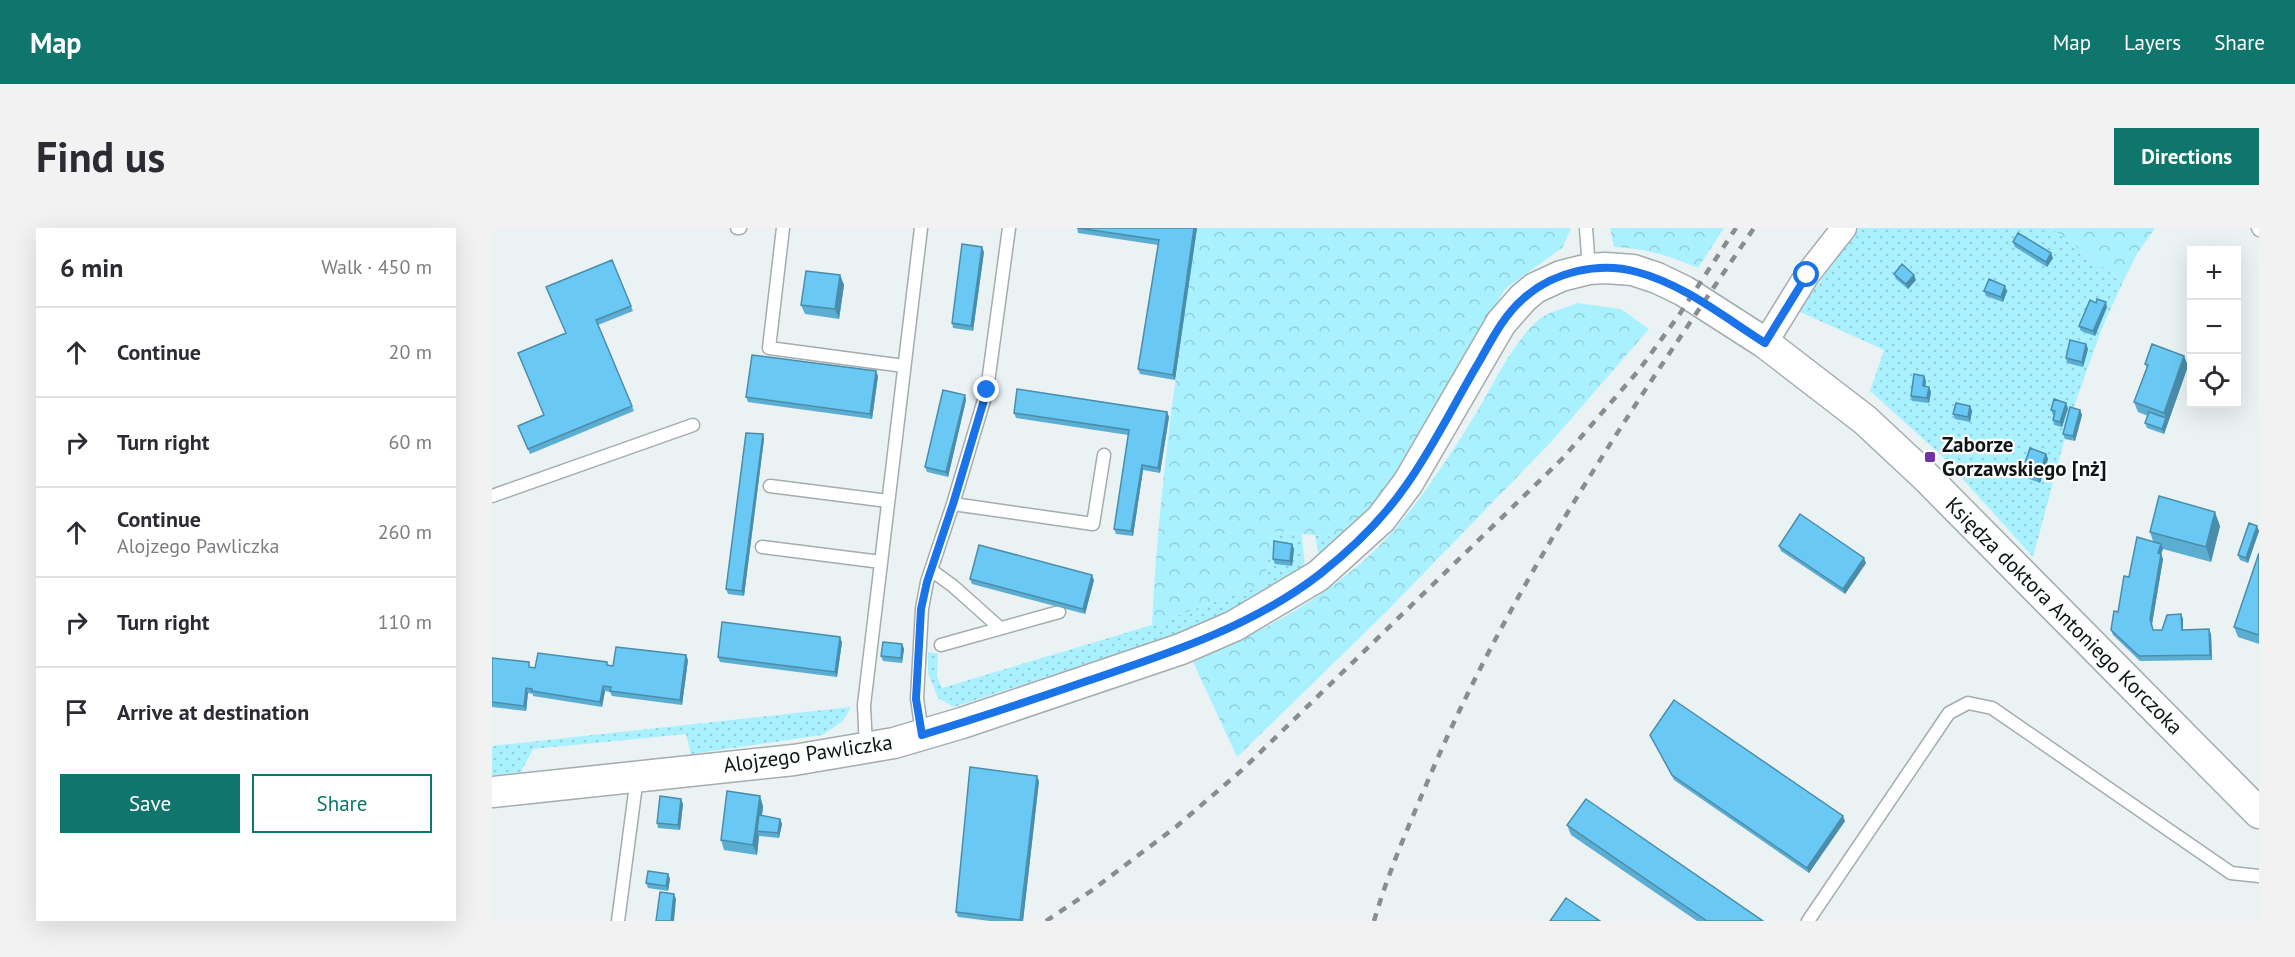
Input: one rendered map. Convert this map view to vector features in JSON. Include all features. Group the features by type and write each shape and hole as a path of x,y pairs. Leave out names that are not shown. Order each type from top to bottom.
{"street":[{"path":"1765,343 1807,275 1844,228"},
{"name":"Księdza doktora Antoniego Korczoka","path":"1590,268 1634,270 1684,291 1765,343 1865,420 1899,451 2259,813"},
{"name":"Alojzego Pawliczka","path":"492,792 794,760 866,748 922,735 1181,649 1234,626 1318,576 1381,519 1408,483 1501,323 1513,308 1535,288 1561,276 1590,268"}],"lane":[{"path":"783,228 769,348 904,366"},
{"path":"866,748 864,705 921,228"},
{"path":"922,735 916,699 921,609 987,390 1009,228"},
{"path":"1586,228 1590,268"},
{"path":"492,496 693,425"},
{"path":"953,504 1093,524 1104,455"},
{"path":"770,486 888,501"},
{"path":"762,547 881,562"},
{"path":"931,570 953,586 1000,628"},
{"path":"941,645 1059,612"},
{"path":"1808,921 1950,713 1968,703 1992,708 2231,873 2259,876"},
{"path":"618,921 637,777"}],"green space":[{"path":"1197,228 1571,228 1563,247 1505,289 1426,430 1388,488 1347,538 1272,531 1265,583 1152,625 1164,475"},
{"path":"1610,228 1724,228 1698,268 1657,253 1614,247"},
{"path":"1859,228 2051,228 2123,282 2102,328 2072,412 2033,557 1941,455 1870,391 1884,350 1798,311"},
{"path":"2051,228 2155,228 2137,254 2123,282"},
{"path":"1577,303 1621,309 1649,329 1551,442 1387,611 1237,757 1193,662 1301,607 1350,572 1373,552 1406,516 1439,472 1511,353 1527,331 1545,316"},
{"path":"1272,531 1302,534 1305,571 1221,620 954,707 938,698 928,673 928,652 938,654 937,676 942,688 1152,625 1265,583"},
{"path":"1315,535 1347,538 1320,560"},
{"path":"851,707 843,721 822,735 691,754 686,734 533,749 521,772 492,775 492,746"}],"building":[{"path":"1078,228 1194,228 1173,375 1138,369 1159,240"},
{"path":"2018,233 2051,253 2046,262 2013,242"},
{"path":"962,244 982,247 971,326 952,323"},
{"path":"612,260 631,306 596,320 632,406 528,449 518,426 544,415 518,353 566,333 546,287"},
{"path":"1902,264 1914,275 1906,284 1894,274"},
{"path":"806,271 840,275 835,309 801,305"},
{"path":"1989,279 2005,286 2001,297 1984,291"},
{"path":"2097,299 2106,302 2093,331 2079,326 2090,300 2096,303"},
{"path":"2070,340 2086,344 2082,362 2066,358"},
{"path":"2152,344 2184,356 2164,413 2134,402 2148,365 2145,364"},
{"path":"752,355 876,371 870,414 746,397"},
{"path":"1914,374 1924,376 1923,386 1929,387 1927,398 1911,396"},
{"path":"1017,389 1167,412 1158,468 1142,465 1131,531 1114,529 1129,430 1014,413"},
{"path":"943,390 965,395 946,472 925,467"},
{"path":"2054,399 2066,403 2060,422 2053,420 2055,411 2051,410"},
{"path":"1956,403 1970,406 1968,417 1953,414"},
{"path":"2070,407 2080,410 2073,436 2063,434"},
{"path":"2149,412 2166,418 2162,429 2145,423"},
{"path":"746,433 763,434 742,591 726,589"},
{"path":"2030,448 2046,454 2038,478 2022,472"},
{"path":"2159,496 2215,512 2206,547 2150,532"},
{"path":"1800,514 1864,558 1843,589 1779,546"},
{"path":"2249,523 2257,526 2246,558 2238,555"},
{"path":"2137,537 2161,544 2150,619 2153,630 2162,630 2167,615 2181,614 2182,630 2209,629 2210,655 2139,656 2111,630 2114,611 2118,612 2124,576 2129,577"},
{"path":"1274,541 1292,544 1290,561 1273,559"},
{"path":"979,545 1092,575 1083,609 970,579"},
{"path":"2259,553 2259,635 2234,627"},
{"path":"722,622 840,637 835,672 718,657"},
{"path":"883,642 902,644 901,658 881,656"},
{"path":"616,647 686,655 680,700 610,691 611,687 603,686 600,702 532,691 526,688 524,706 492,702 492,658 529,662 529,667 535,668 538,653 607,662 607,665 613,666"},
{"path":"1674,700 1843,816 1807,868 1672,775 1650,735"},
{"path":"970,767 1037,776 1020,920 956,912"},
{"path":"727,791 760,796 753,845 721,840"},
{"path":"660,796 681,799 678,825 657,823"},
{"path":"1586,799 1763,921 1707,921 1567,825"},
{"path":"759,815 780,819 778,833 757,831"},
{"path":"648,871 668,874 666,886 646,883"},
{"path":"660,892 674,894 671,921 656,921"},
{"path":"1566,898 1600,921 1550,921"}],"railway":[{"path":"1046,921 1091,891 1177,826 1242,770 1562,459 1639,370 1679,315 1736,228"},
{"path":"1374,921 1391,871 1424,790 1457,715 1494,642 1533,571 1618,432 1754,228"}],"place":[{"name":"Zaborze Gorzawskiego [nż]","path":"1930,457"}],"route":[{"path":"987,390 973,441 927,582 921,609 916,699 922,735 1181,649 1234,626 1318,576 1381,519 1408,483 1501,323 1513,308 1535,288 1561,276 1590,268 1634,270 1684,291 1765,343 1807,275"}]}
